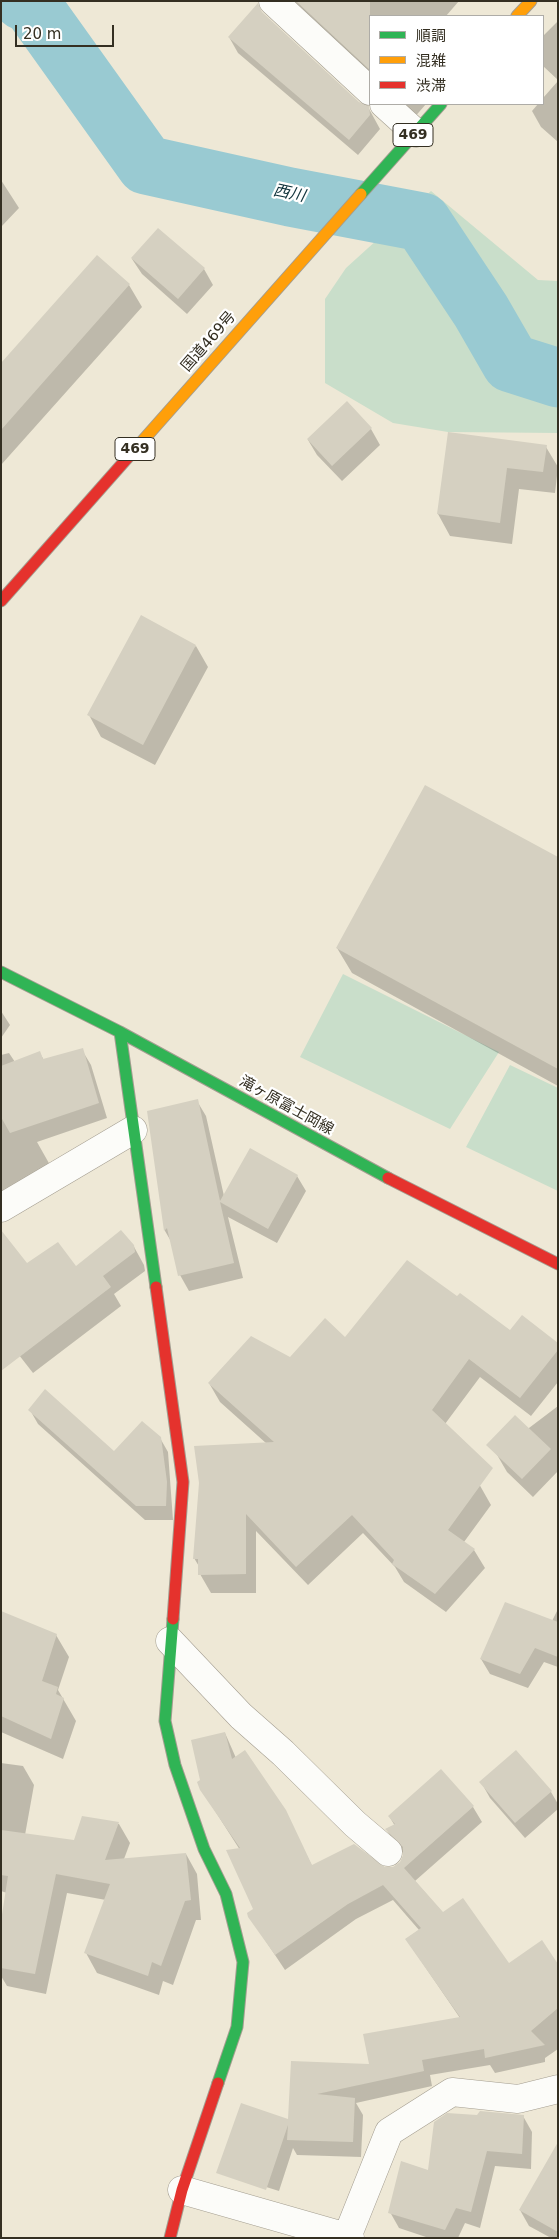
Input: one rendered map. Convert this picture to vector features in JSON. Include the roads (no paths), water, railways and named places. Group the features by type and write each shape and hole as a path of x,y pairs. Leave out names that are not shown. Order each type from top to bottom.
{"main road":[{"path":"518,15 530,1"},
{"name":"国道469号","path":"2,597 440,105"},
{"name":"滝ヶ原富士岡線","path":"1,972 120,1032 430,1201 558,1264"},
{"path":"120,1032 183,1482 165,1721 175,1765 204,1848 226,1894 243,1962 237,2027 182,2190 170,2238"}],"street":[{"path":"273,1 369,90"},
{"path":"385,105 416,133"},
{"path":"1,1208 133,1130"},
{"path":"170,1640 241,1716 355,1824 388,1852"},
{"path":"182,2190 348,2237 389,2132 452,2092 518,2099 558,2089"}],"waterway":[{"name":"西川","path":"23,1 31,4 146,165 290,197 422,222 481,311 511,363 558,378"}]}
